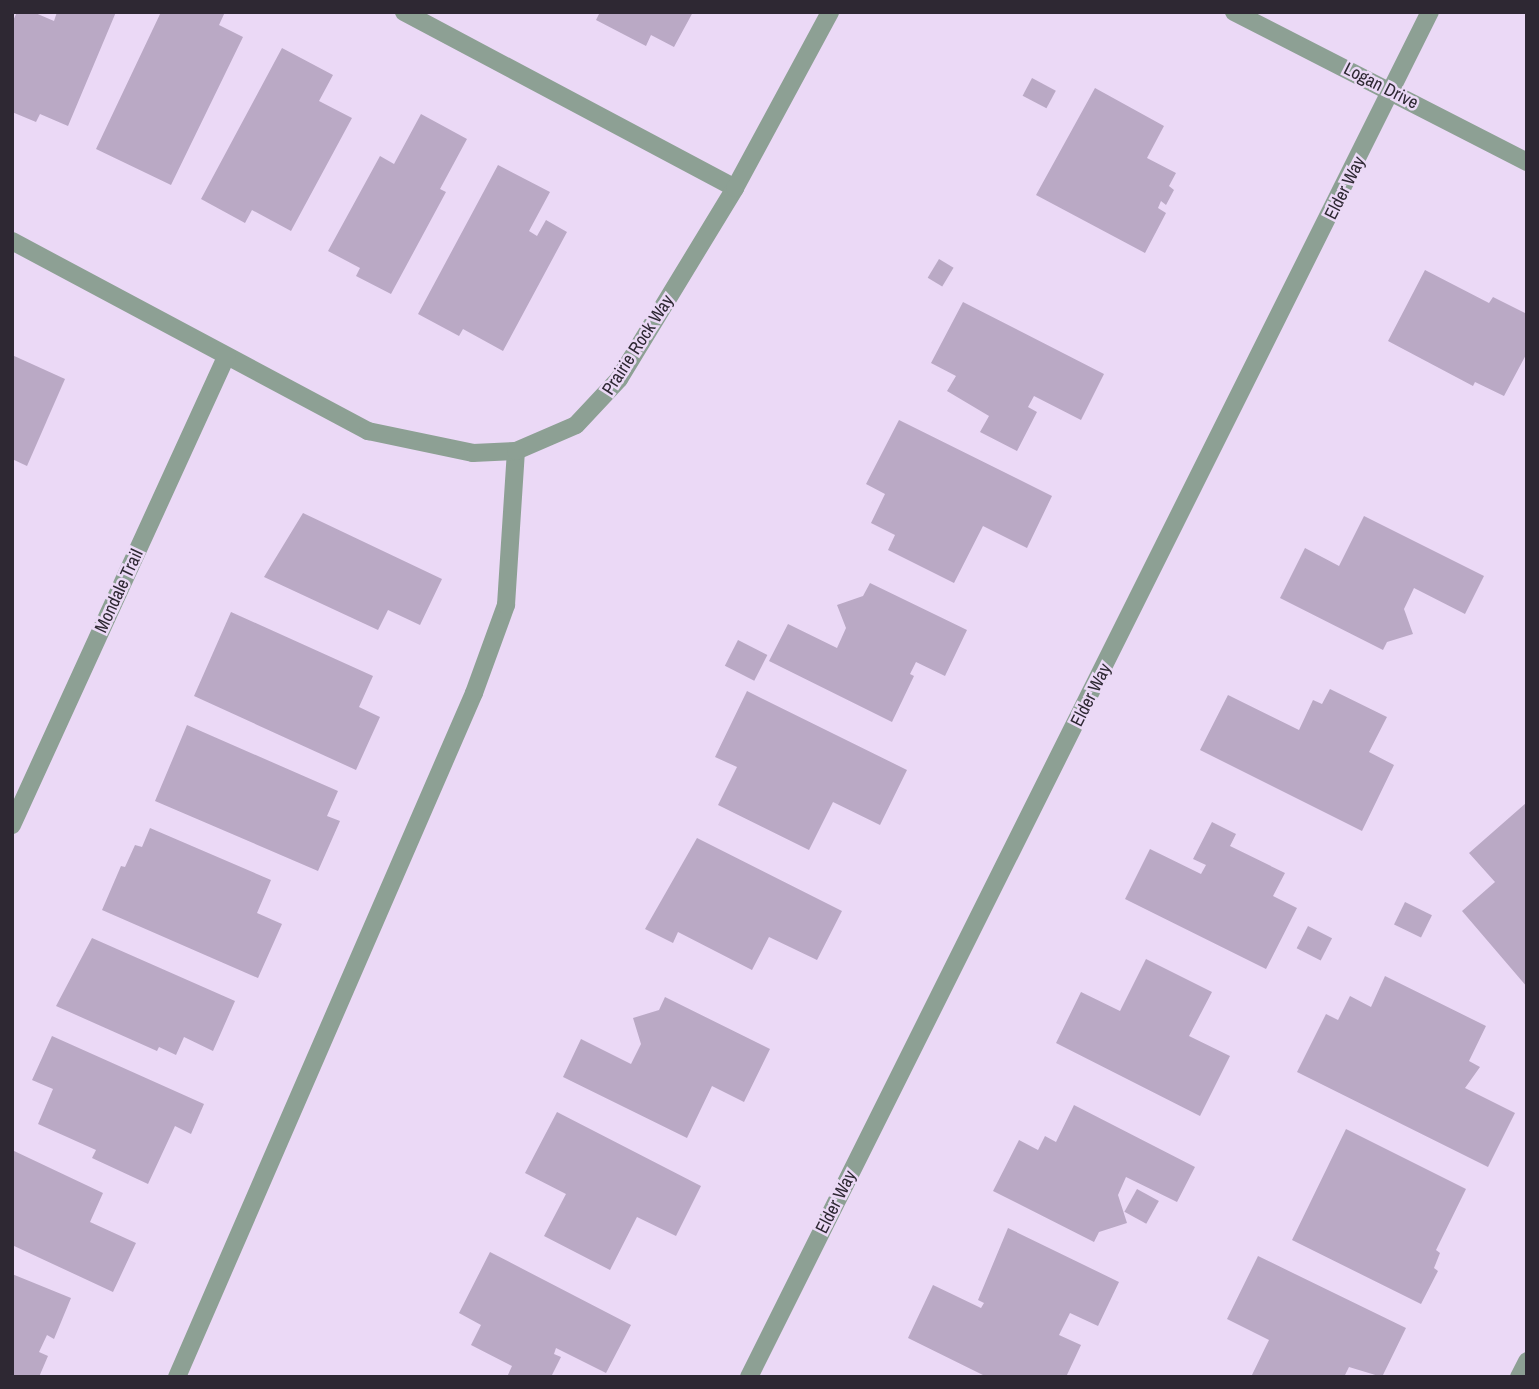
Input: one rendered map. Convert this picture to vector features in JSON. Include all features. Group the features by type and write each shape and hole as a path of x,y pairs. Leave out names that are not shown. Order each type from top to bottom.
{"street":[{"path":"404,12 736,188"},
{"name":"Prairie Rock Way","path":"12,241 368,431 473,453 516,451 576,425 619,380 736,188 830,12"},
{"name":"Logan Drive","path":"1234,12 1527,162"},
{"name":"Elder Way","path":"749,1377 1394,92 1430,12"},
{"name":"Mondale Trail","path":"12,825 226,357"},
{"path":"177,1377 474,693 506,605 516,451"},
{"path":"1519,1377 1527,1361"}],"building":[{"path":"17,12 33,12 54,21 57,12 116,12 68,126 40,114 36,122 12,112 12,23"},
{"path":"161,12 225,12 219,25 243,37 171,185 96,149"},
{"path":"600,12 693,12 674,47 651,35 646,46 596,20"},
{"path":"282,48 333,75 319,101 352,118 291,231 252,210 245,223 201,199"},
{"path":"1032,78 1056,91 1046,108 1023,96"},
{"path":"1095,88 1164,126 1147,158 1176,173 1169,186 1174,190 1166,205 1161,201 1158,208 1166,213 1145,253 1036,195"},
{"path":"421,114 467,139 440,189 446,192 391,294 356,276 360,268 328,251 380,156 394,164"},
{"path":"498,165 550,192 529,231 537,236 546,220 567,232 503,351 463,329 459,336 418,314"},
{"path":"939,259 954,268 942,287 928,278"},
{"path":"1425,270 1489,303 1493,297 1527,314 1527,353 1504,396 1475,382 1473,386 1388,341"},
{"path":"963,302 1104,374 1081,420 1034,396 1028,407 1037,412 1017,451 980,432 989,416 947,391 956,376 931,363"},
{"path":"12,355 65,379 27,466 12,459"},
{"path":"899,420 1052,496 1027,548 983,526 954,583 888,550 895,535 871,523 885,494 866,484"},
{"path":"303,513 442,579 420,625 388,610 378,630 264,577"},
{"path":"1364,516 1484,576 1465,614 1414,588 1404,609 1413,634 1387,642 1383,650 1280,598 1305,548 1339,566"},
{"path":"870,583 967,630 945,676 916,662 910,674 914,676 892,722 769,661 788,624 837,648 846,628 837,605 863,596"},
{"path":"231,612 373,676 359,707 380,717 356,770 194,696"},
{"path":"738,640 767,655 754,681 725,666"},
{"path":"1330,689 1387,717 1369,752 1394,765 1362,831 1200,750 1228,695 1299,730 1313,700 1322,704"},
{"path":"747,691 907,770 880,825 833,802 809,850 718,805 737,767 715,757"},
{"path":"187,725 338,791 327,816 340,821 318,871 155,801"},
{"path":"1527,802 1527,987 1462,911 1495,882 1469,853"},
{"path":"1212,822 1236,834 1230,846 1285,873 1273,896 1297,908 1266,969 1125,899 1150,849 1201,874 1206,865 1193,859"},
{"path":"150,828 271,880 257,913 282,924 258,978 102,910 121,866 125,867 135,845 142,847"},
{"path":"697,838 842,911 817,960 769,937 752,970 678,932 673,943 645,929"},
{"path":"1405,902 1432,915 1421,938 1394,924"},
{"path":"1308,926 1332,938 1321,961 1297,948"},
{"path":"92,938 235,1001 213,1051 184,1037 176,1055 159,1047 157,1051 56,1006"},
{"path":"1146,959 1212,992 1189,1036 1230,1056 1200,1116 1056,1043 1081,992 1120,1011"},
{"path":"1385,976 1486,1026 1469,1061 1480,1067 1465,1088 1515,1113 1488,1167 1297,1072 1326,1014 1338,1020 1350,996 1371,1007"},
{"path":"665,997 770,1049 744,1102 712,1086 687,1138 563,1077 581,1039 631,1064 641,1044 633,1018 659,1010"},
{"path":"52,1036 204,1104 191,1134 175,1126 148,1184 92,1158 96,1150 38,1124 53,1089 32,1080"},
{"path":"1074,1105 1195,1167 1177,1202 1126,1177 1118,1195 1127,1223 1099,1232 1094,1242 993,1191 1019,1140 1038,1150 1045,1136 1056,1142"},
{"path":"557,1112 701,1186 676,1236 637,1217 610,1270 544,1236 566,1194 525,1173"},
{"path":"1346,1129 1466,1189 1436,1250 1440,1253 1434,1268 1438,1271 1421,1304 1292,1240"},
{"path":"12,1150 103,1193 90,1222 136,1243 113,1292 12,1245"},
{"path":"1137,1189 1159,1201 1146,1224 1124,1212"},
{"path":"1008,1228 1119,1282 1098,1326 1070,1313 1059,1335 1081,1345 1066,1377 987,1377 908,1338 933,1285 981,1308 984,1303 978,1300"},
{"path":"490,1252 631,1325 606,1373 556,1348 554,1354 561,1357 551,1377 507,1377 512,1366 471,1345 481,1325 459,1313"},
{"path":"1258,1256 1406,1328 1382,1377 1349,1367 1344,1377 1251,1377 1269,1340 1227,1319"},
{"path":"12,1274 71,1298 54,1339 47,1335 39,1352 48,1356 39,1377 12,1377"}]}
